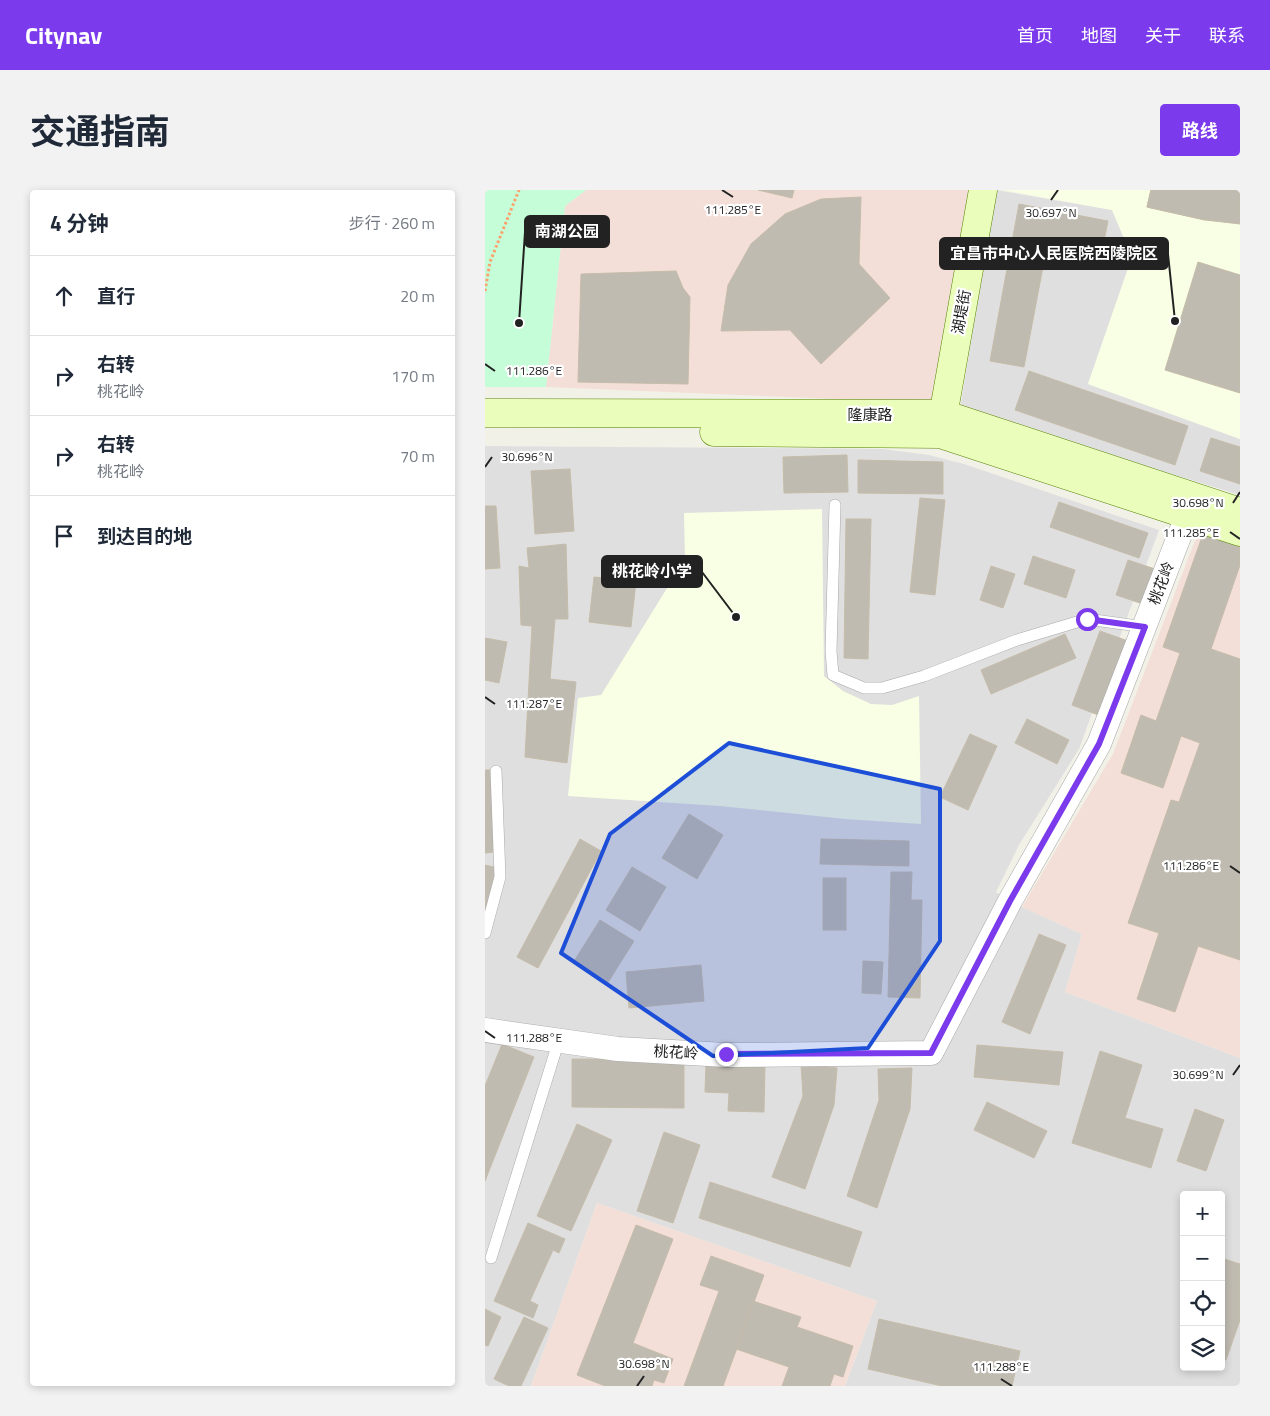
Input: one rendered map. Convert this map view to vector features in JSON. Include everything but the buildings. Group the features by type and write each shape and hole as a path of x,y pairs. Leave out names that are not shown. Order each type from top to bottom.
{"main road":[{"name":"湖堤街","path":"941,424 983,190"},
{"name":"隆康路","path":"485,413 941,424 1240,512"},
{"name":"隆康路","path":"485,430 941,424 1187,516 1240,532"}],"street":[{"name":"桃花岭","path":"485,1030 618,1049 726,1054 931,1053 1010,901 1099,744 1187,516"}],"lane":[{"path":"835,505 831,652 833,675 848,682 864,688 882,688 923,676 1017,640 1087,619 1145,627"},
{"path":"485,933 500,877 497,771"},
{"path":"491,1258 559,1040"}],"path":[{"path":"485,291 490,262 519,190"}],"highlighted area":[{"path":"729,743 940,789 940,941 868,1048 713,1056 561,953 610,834"}],"shaded area":[{"path":"586,190 970,190 932,403 546,387 565,206"},
{"path":"996,190 1112,210 1132,257 1088,384 1240,439 1240,495 960,409"},
{"path":"1003,190 1240,190 1240,439 1088,384 1132,257 1112,210"},
{"path":"485,446 883,449 929,455 964,464 1159,530 1079,749 1019,845 996,892 1022,907 1082,934 1065,992 1240,1058 1240,1386 845,1386 877,1301 597,1203 531,1386 485,1386"},
{"path":"822,509 824,676 843,691 871,704 892,705 919,696 921,824 845,819 720,806 568,796 578,698 601,695 685,559 684,513"},
{"path":"1199,530 1240,543 1240,1058 1065,992 1082,934 1022,907 1113,754"},
{"path":"597,1203 877,1301 845,1386 531,1386"}],"green space":[{"path":"485,190 586,190 565,206 546,387 485,387"}],"place":[{"name":"宜昌市中心人民医院西陵院区","path":"1175,321"},
{"name":"南湖公园","path":"519,323"},
{"name":"桃花岭小学","path":"736,617"}],"route":[{"path":"726,1054 931,1053 1010,901 1099,744 1145,627 1087,619"}]}
